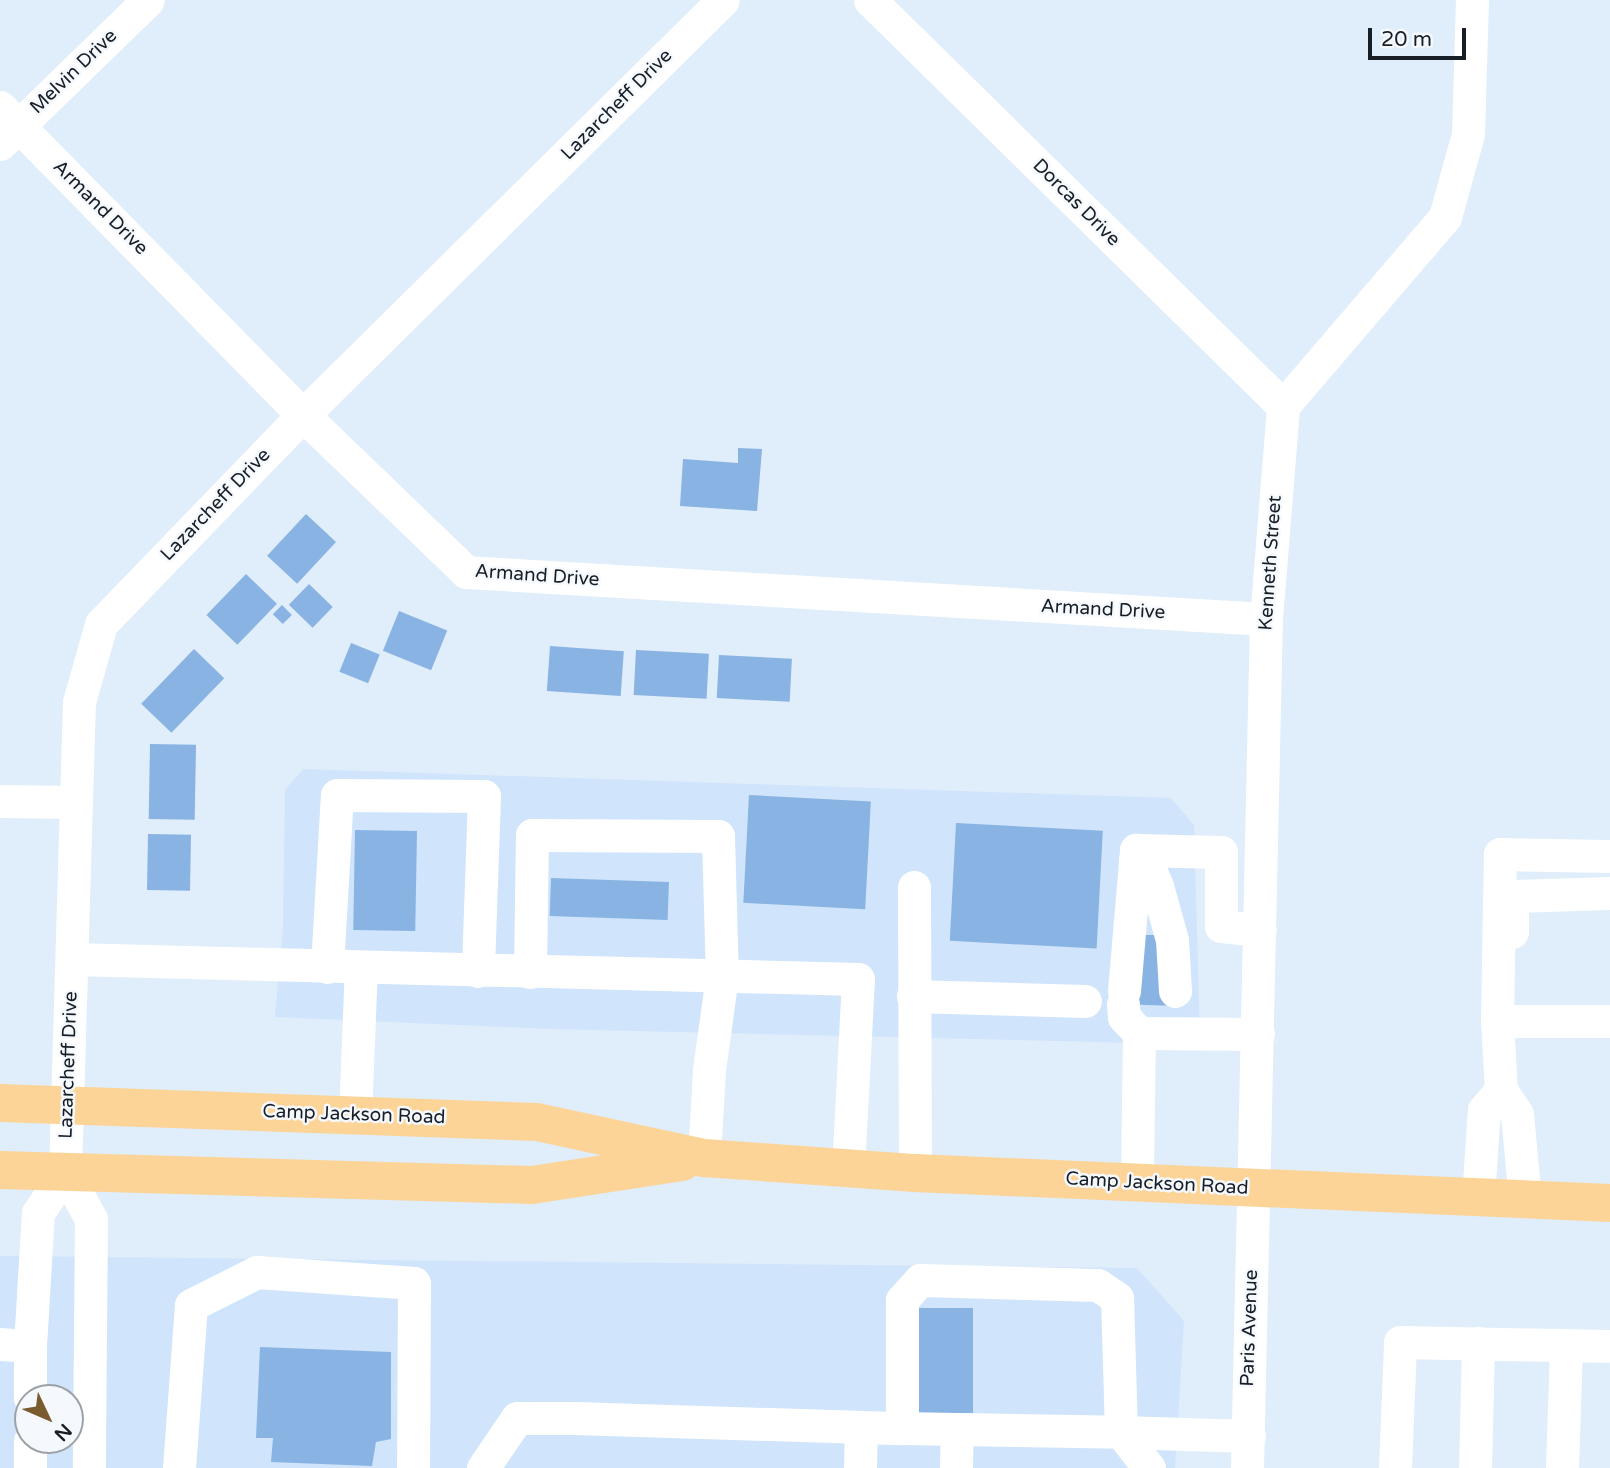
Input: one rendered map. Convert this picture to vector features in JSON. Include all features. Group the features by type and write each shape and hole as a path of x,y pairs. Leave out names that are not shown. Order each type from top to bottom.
{"main road":[{"name":"Camp Jackson Road","path":"0,1103 537,1122 704,1158 915,1173 1610,1203"},
{"name":"Camp Jackson Road","path":"0,1170 532,1185 704,1158"}],"street":[{"name":"Melvin Drive","path":"6,125 148,0"},
{"name":"Lazarcheff Drive","path":"65,1172 79,702 101,624 303,415 723,0"},
{"name":"Dorcas Drive","path":"870,0 1283,406"},
{"path":"1283,406 1445,217 1468,134 1472,0"},
{"name":"Armand Drive","path":"6,125 466,572 1266,620"},
{"name":"Kenneth Street","path":"1255,1189 1266,620 1283,406"},
{"path":"327,967 337,794 484,796 478,971"},
{"path":"0,802 76,802"},
{"path":"530,972 532,835 718,836 722,976 709,1070 704,1158"},
{"path":"1258,1034 1165,1016 1125,1017 1124,998 1136,850 1221,852 1220,926 1260,930"},
{"path":"1525,1200 1517,1114 1500,1090 1497,1021 1500,854 1610,856"},
{"path":"1135,860 1151,872 1172,940 1165,1016 1137,1184"},
{"path":"914,887 915,1173"},
{"path":"1497,1021 1511,1001 1512,896 1610,893"},
{"path":"72,958 361,968 858,979 848,1168"},
{"path":"355,1115 361,968"},
{"path":"913,996 1085,1002"},
{"path":"1497,1021 1610,1021"},
{"path":"1478,1197 1484,1110 1500,1090"},
{"path":"26,1384 15,1345 38,1213 65,1172 91,1219 89,1468"},
{"name":"Paris Avenue","path":"1248,1452 1255,1189"},
{"path":"179,1468 191,1305 257,1272 414,1283 413,1468"},
{"path":"902,1428 902,1300 920,1280 1000,1280 1098,1285 1117,1298 1121,1432 1149,1468"},
{"path":"1395,1468 1400,1342 1610,1346"},
{"path":"1475,1468 1478,1343"},
{"path":"1562,1468 1566,1345"},
{"path":"483,1468 517,1418 1121,1432 1248,1452"},
{"path":"860,1468 861,1427"},
{"path":"956,1468 957,1429"}],"shaded area":[{"path":"303,769 1171,798 1194,825 1200,1039 1181,1044 552,1029 275,1017 283,927 285,790"},
{"path":"0,1256 1137,1268 1184,1321 1175,1468 0,1468"}],"building":[{"path":"738,448 762,449 757,511 680,506 683,459 738,463"},
{"path":"306,514 336,542 297,584 267,556"},
{"path":"246,574 277,604 237,645 206,615"},
{"path":"309,584 333,607 313,628 289,605"},
{"path":"282,605 292,615 283,624 273,614"},
{"path":"399,611 447,630 431,670 383,651"},
{"path":"351,643 380,655 368,683 339,672"},
{"path":"550,646 624,651 621,696 547,691"},
{"path":"194,649 224,678 171,733 141,704"},
{"path":"636,650 709,654 707,699 634,695"},
{"path":"719,655 792,659 790,702 717,698"},
{"path":"150,744 196,745 195,820 149,819"},
{"path":"749,795 871,801 865,909 743,903"},
{"path":"956,823 1103,831 1097,949 950,941"},
{"path":"355,830 417,831 415,931 353,930"},
{"path":"148,834 191,835 190,891 147,890"},
{"path":"551,878 669,882 668,920 550,916"},
{"path":"1132,935 1164,935 1183,991 1183,1006 1109,1004"},
{"path":"914,1308 973,1308 973,1413 914,1413"},
{"path":"260,1347 391,1352 391,1439 376,1442 372,1466 271,1462 273,1438 256,1438"}]}
